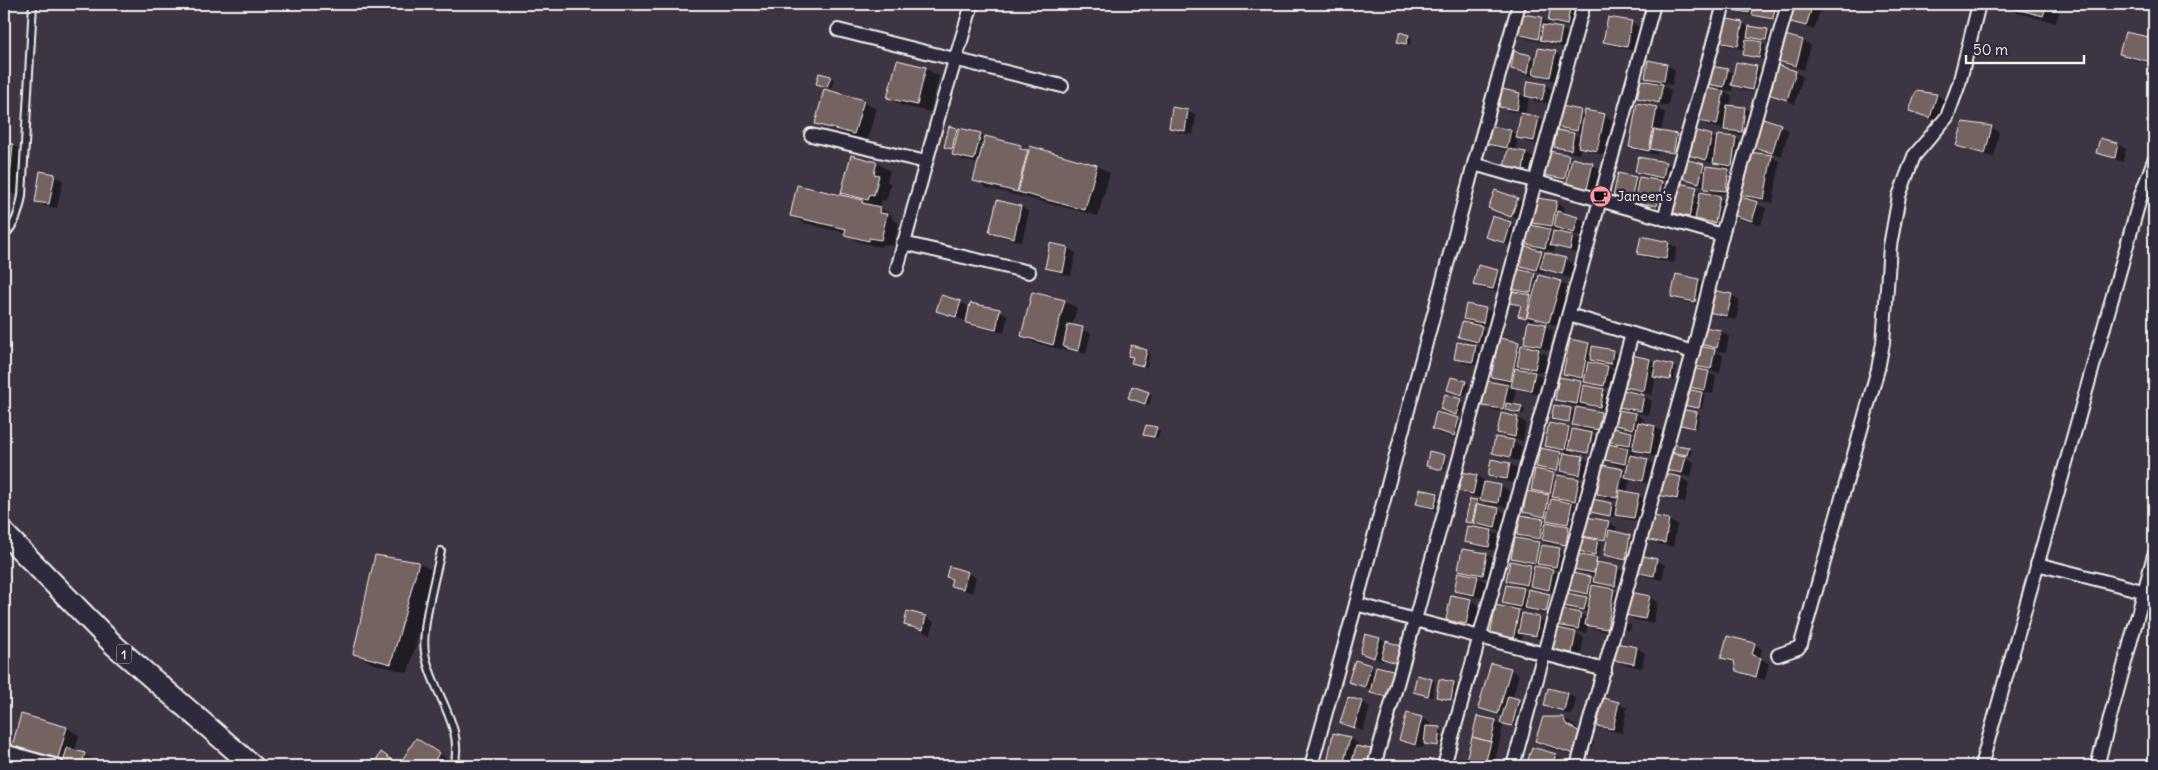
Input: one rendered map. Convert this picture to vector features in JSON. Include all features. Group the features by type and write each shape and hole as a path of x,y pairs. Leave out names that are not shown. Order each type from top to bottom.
{"main road":[{"name":"1","path":"4,533 115,646 253,766"}],"street":[{"path":"897,269 972,4"},
{"path":"1311,766 1519,4"},
{"path":"1374,766 1584,4"},
{"path":"1444,766 1654,4"},
{"path":"1664,219 1724,4"},
{"path":"1577,766 1693,352 1722,235 1788,4"},
{"path":"1778,655 1798,648 1801,644 1878,369 1883,343 1890,246 1899,196 1914,156 1947,117 1959,84 1979,4"},
{"path":"838,30 1062,86"},
{"path":"811,135 926,162"},
{"path":"1981,766 2141,195 2154,160"},
{"path":"1474,164 1722,235"},
{"path":"903,243 1029,272"},
{"path":"1569,315 1693,352"},
{"path":"1513,766 1632,334"},
{"path":"2097,766 2149,593 2154,555"},
{"path":"2037,564 2149,593"},
{"path":"1356,604 1605,670"},
{"path":"4,751 57,766"}],"lane":[{"path":"4,236 13,225 18,214 22,196 33,4"},
{"path":"441,551 426,626 425,653 457,739 454,766"}],"building":[{"path":"1729,4 1751,4 1749,13 1728,9"},
{"path":"1754,4 1776,4 1773,19 1752,15"},
{"path":"1792,4 1813,4 1806,26 1787,21"},
{"path":"2004,4 2047,4 2043,16 2004,6"},
{"path":"1551,5 1570,8 1567,25 1548,21"},
{"path":"1522,14 1542,17 1538,39 1518,34"},
{"path":"1608,17 1632,21 1627,47 1603,42"},
{"path":"1723,18 1743,22 1738,46 1719,42"},
{"path":"1543,25 1562,28 1559,44 1540,40"},
{"path":"1749,26 1768,29 1766,40 1747,37"},
{"path":"1400,32 1409,35 1406,44 1397,42"},
{"path":"2125,32 2154,38 2154,51 2151,62 2119,54"},
{"path":"1785,35 1803,40 1796,66 1778,61"},
{"path":"1746,39 1762,42 1759,58 1743,55"},
{"path":"1538,48 1556,51 1550,77 1533,74"},
{"path":"1514,51 1531,55 1528,73 1511,69"},
{"path":"897,60 926,67 917,105 887,98"},
{"path":"1648,60 1667,64 1664,81 1645,78"},
{"path":"1736,62 1757,66 1752,90 1731,85"},
{"path":"1777,65 1796,71 1787,100 1768,94"},
{"path":"1711,66 1728,69 1724,87 1707,84"},
{"path":"819,73 831,76 827,87 816,84"},
{"path":"1641,80 1663,84 1659,103 1637,98"},
{"path":"1528,81 1546,84 1542,100 1525,96"},
{"path":"1706,88 1724,91 1717,125 1699,121"},
{"path":"824,89 864,100 854,134 815,124"},
{"path":"1502,89 1520,93 1517,110 1499,107"},
{"path":"1916,91 1937,94 1930,118 1909,111"},
{"path":"1637,103 1657,107 1649,151 1629,147"},
{"path":"1727,105 1745,107 1742,132 1724,130"},
{"path":"1561,106 1581,110 1577,131 1557,127"},
{"path":"1172,107 1188,110 1185,131 1169,128"},
{"path":"1585,110 1605,114 1597,151 1578,147"},
{"path":"1521,113 1539,117 1534,141 1516,138"},
{"path":"1763,118 1781,124 1772,153 1754,147"},
{"path":"1963,122 1992,126 1985,154 1956,146"},
{"path":"949,126 957,128 952,149 944,147"},
{"path":"1491,126 1511,130 1507,148 1487,144"},
{"path":"959,128 981,133 974,160 952,155"},
{"path":"1557,130 1574,133 1571,150 1554,147"},
{"path":"1654,130 1677,134 1673,153 1650,149"},
{"path":"1694,130 1712,135 1706,160 1688,155"},
{"path":"1717,135 1736,137 1732,166 1713,163"},
{"path":"985,136 1021,145 1020,149 1028,150 1017,192 973,181"},
{"path":"2100,138 2118,143 2115,158 2096,153"},
{"path":"4,143 13,144 9,190 4,190"},
{"path":"1030,146 1097,165 1085,210 1018,192"},
{"path":"1508,149 1526,152 1523,171 1504,167"},
{"path":"1549,151 1569,155 1565,179 1544,175"},
{"path":"1749,152 1772,155 1764,199 1741,195"},
{"path":"851,155 877,162 874,174 879,175 874,195 870,194 868,200 841,193"},
{"path":"1638,157 1666,162 1663,178 1635,172"},
{"path":"1572,158 1593,163 1587,189 1566,185"},
{"path":"1684,159 1704,164 1699,183 1679,177"},
{"path":"1706,166 1729,169 1726,191 1704,189"},
{"path":"40,171 55,174 49,204 35,202"},
{"path":"1618,173 1636,177 1631,201 1613,197"},
{"path":"1639,177 1662,181 1657,206 1634,202"},
{"path":"1679,183 1697,187 1689,217 1671,212"},
{"path":"797,185 863,200 862,203 880,207 879,213 887,214 881,240 869,238 869,241 844,235 846,229 790,216"},
{"path":"1495,190 1518,198 1511,217 1488,208"},
{"path":"1700,192 1720,196 1715,223 1695,219"},
{"path":"1735,195 1758,202 1752,221 1729,214"},
{"path":"1537,198 1557,201 1552,226 1532,223"},
{"path":"997,200 1021,206 1014,238 989,232"},
{"path":"1557,211 1578,217 1574,233 1554,227"},
{"path":"1492,216 1511,222 1505,243 1485,237"},
{"path":"1526,224 1550,229 1545,248 1522,243"},
{"path":"1553,231 1573,235 1570,250 1550,245"},
{"path":"1641,236 1669,242 1666,259 1637,254"},
{"path":"1050,243 1068,247 1063,272 1045,268"},
{"path":"1523,245 1542,251 1536,270 1517,265"},
{"path":"1545,252 1566,258 1562,274 1540,268"},
{"path":"1478,265 1498,270 1493,289 1473,285"},
{"path":"1517,269 1535,273 1531,293 1512,289"},
{"path":"1676,274 1699,279 1695,302 1671,297"},
{"path":"1539,275 1561,281 1549,322 1527,316"},
{"path":"1712,290 1732,294 1727,316 1708,312"},
{"path":"1511,291 1531,295 1526,318 1518,316 1521,305 1509,303"},
{"path":"1032,292 1065,300 1053,345 1021,336"},
{"path":"941,295 961,301 956,317 936,311"},
{"path":"970,303 1000,309 996,330 966,323"},
{"path":"1466,304 1486,308 1483,323 1463,319"},
{"path":"1528,321 1546,324 1541,346 1524,343"},
{"path":"1462,322 1482,326 1478,342 1458,337"},
{"path":"1068,324 1083,327 1078,351 1063,347"},
{"path":"1703,327 1721,330 1717,348 1700,344"},
{"path":"1499,338 1519,342 1511,381 1491,377"},
{"path":"1570,339 1589,343 1582,378 1563,374"},
{"path":"1457,342 1476,345 1473,362 1454,359"},
{"path":"1131,345 1147,350 1143,366 1131,363 1133,357 1128,356"},
{"path":"1521,345 1539,349 1535,369 1517,366"},
{"path":"1592,346 1613,350 1611,364 1590,360"},
{"path":"1698,346 1715,349 1711,369 1694,366"},
{"path":"1632,355 1650,359 1644,391 1625,387"},
{"path":"1656,361 1673,365 1670,380 1653,377"},
{"path":"1588,362 1608,366 1604,386 1584,382"},
{"path":"1515,368 1535,372 1531,391 1511,387"},
{"path":"1692,368 1709,371 1705,390 1688,387"},
{"path":"1451,377 1466,381 1462,395 1447,390"},
{"path":"1559,377 1581,381 1577,404 1555,400"},
{"path":"1487,381 1508,385 1503,409 1482,406"},
{"path":"1583,385 1604,389 1600,407 1580,403"},
{"path":"1132,386 1149,392 1145,404 1128,398"},
{"path":"1685,389 1702,392 1699,408 1682,405"},
{"path":"1623,390 1644,395 1641,411 1619,407"},
{"path":"1445,394 1461,399 1456,415 1440,409"},
{"path":"1506,403 1522,406 1520,413 1505,410"},
{"path":"1554,405 1571,408 1569,422 1551,419"},
{"path":"1576,407 1601,412 1598,430 1572,425"},
{"path":"1680,409 1697,412 1694,428 1677,424"},
{"path":"1618,410 1636,413 1633,429 1615,425"},
{"path":"1436,412 1459,418 1454,436 1432,429"},
{"path":"1501,413 1518,417 1515,437 1497,433"},
{"path":"1638,422 1655,426 1650,453 1632,450"},
{"path":"1549,423 1569,427 1565,450 1544,446"},
{"path":"1146,425 1157,427 1154,437 1143,435"},
{"path":"1613,428 1632,432 1630,445 1610,442"},
{"path":"1572,429 1592,433 1588,453 1568,449"},
{"path":"1495,437 1514,440 1510,457 1492,453"},
{"path":"1608,444 1628,448 1625,464 1605,460"},
{"path":"1671,444 1689,447 1687,455 1670,452"},
{"path":"1540,448 1561,452 1557,471 1536,467"},
{"path":"1429,451 1445,455 1442,470 1426,466"},
{"path":"1564,453 1583,456 1580,475 1560,471"},
{"path":"1669,453 1686,456 1682,473 1665,470"},
{"path":"1630,455 1648,459 1643,481 1625,477"},
{"path":"1491,459 1510,463 1507,479 1488,476"},
{"path":"1602,465 1623,469 1617,498 1597,494"},
{"path":"1535,469 1554,473 1550,494 1531,490"},
{"path":"1462,472 1477,475 1473,494 1458,491"},
{"path":"1662,473 1681,477 1677,499 1658,495"},
{"path":"1557,475 1579,479 1575,501 1552,497"},
{"path":"1484,482 1501,485 1498,503 1480,500"},
{"path":"1420,489 1438,493 1434,508 1416,504"},
{"path":"1620,490 1639,494 1634,518 1615,515"},
{"path":"1527,491 1549,495 1545,517 1523,512"},
{"path":"1470,499 1477,500 1472,523 1465,522"},
{"path":"1551,499 1572,503 1568,524 1546,520"},
{"path":"1592,499 1612,503 1610,516 1590,512"},
{"path":"1477,504 1499,508 1495,528 1473,523"},
{"path":"1521,515 1544,519 1540,539 1517,535"},
{"path":"1649,515 1669,519 1665,543 1644,539"},
{"path":"1586,517 1609,521 1605,540 1582,536"},
{"path":"1546,522 1569,526 1566,545 1542,540"},
{"path":"1467,526 1492,530 1489,547 1464,542"},
{"path":"1609,530 1630,535 1626,560 1604,555"},
{"path":"1582,537 1598,540 1595,555 1579,551"},
{"path":"1515,538 1539,542 1535,563 1511,558"},
{"path":"1541,545 1560,548 1556,567 1537,564"},
{"path":"1462,549 1487,553 1483,575 1458,570"},
{"path":"1576,554 1597,558 1594,573 1573,569"},
{"path":"375,555 419,562 391,664 353,654"},
{"path":"1639,555 1657,559 1654,576 1635,572"},
{"path":"1510,561 1531,565 1527,585 1506,581"},
{"path":"1597,562 1618,566 1615,586 1593,582"},
{"path":"949,566 968,572 963,589 950,586 952,579 946,577"},
{"path":"1534,566 1553,569 1549,590 1530,586"},
{"path":"1458,572 1478,576 1474,595 1454,591"},
{"path":"1572,573 1591,577 1588,594 1569,590"},
{"path":"1506,585 1524,588 1520,607 1502,603"},
{"path":"1592,585 1614,589 1607,629 1585,625"},
{"path":"1528,589 1550,594 1546,612 1524,608"},
{"path":"1630,592 1650,596 1645,619 1625,615"},
{"path":"1566,593 1587,597 1584,610 1564,606"},
{"path":"1451,595 1471,599 1466,624 1446,620"},
{"path":"1496,605 1519,610 1513,640 1490,636"},
{"path":"1560,609 1581,613 1578,629 1557,625"},
{"path":"907,611 926,616 923,630 904,625"},
{"path":"1522,613 1539,617 1536,636 1518,633"},
{"path":"1557,628 1576,632 1572,653 1552,650"},
{"path":"1365,634 1380,638 1374,658 1360,653"},
{"path":"1727,636 1755,643 1752,655 1761,658 1756,677 1736,671 1734,661 1721,658"},
{"path":"1386,641 1401,646 1396,663 1381,658"},
{"path":"1616,643 1637,647 1634,664 1613,660"},
{"path":"1355,660 1371,665 1365,687 1348,682"},
{"path":"1491,663 1511,668 1498,714 1478,708"},
{"path":"1376,666 1393,670 1387,697 1370,693"},
{"path":"1417,675 1432,679 1428,696 1413,692"},
{"path":"1439,679 1454,682 1451,700 1436,697"},
{"path":"1548,688 1568,693 1564,711 1544,706"},
{"path":"1508,696 1519,699 1512,726 1500,723"},
{"path":"1348,697 1362,701 1354,728 1340,723"},
{"path":"1603,698 1619,702 1613,729 1597,726"},
{"path":"1407,713 1422,717 1415,745 1399,740"},
{"path":"21,714 67,727 58,758 12,746"},
{"path":"1477,716 1496,720 1491,742 1472,737"},
{"path":"1543,717 1563,717 1566,724 1582,733 1574,754 1535,741"},
{"path":"1426,726 1440,727 1438,746 1424,744"},
{"path":"1333,733 1350,737 1343,766 1327,763"},
{"path":"1472,737 1491,742 1485,764 1466,760"},
{"path":"416,738 439,753 432,766 372,766 381,752 399,765"},
{"path":"1356,746 1371,749 1368,766 1351,766"},
{"path":"1532,747 1556,754 1552,766 1526,766"},
{"path":"67,748 85,753 81,766 62,766"},
{"path":"1460,761 1485,764 1484,766 1460,766"}],"place":[{"name":"Janeen's","path":"1601,196"}]}
